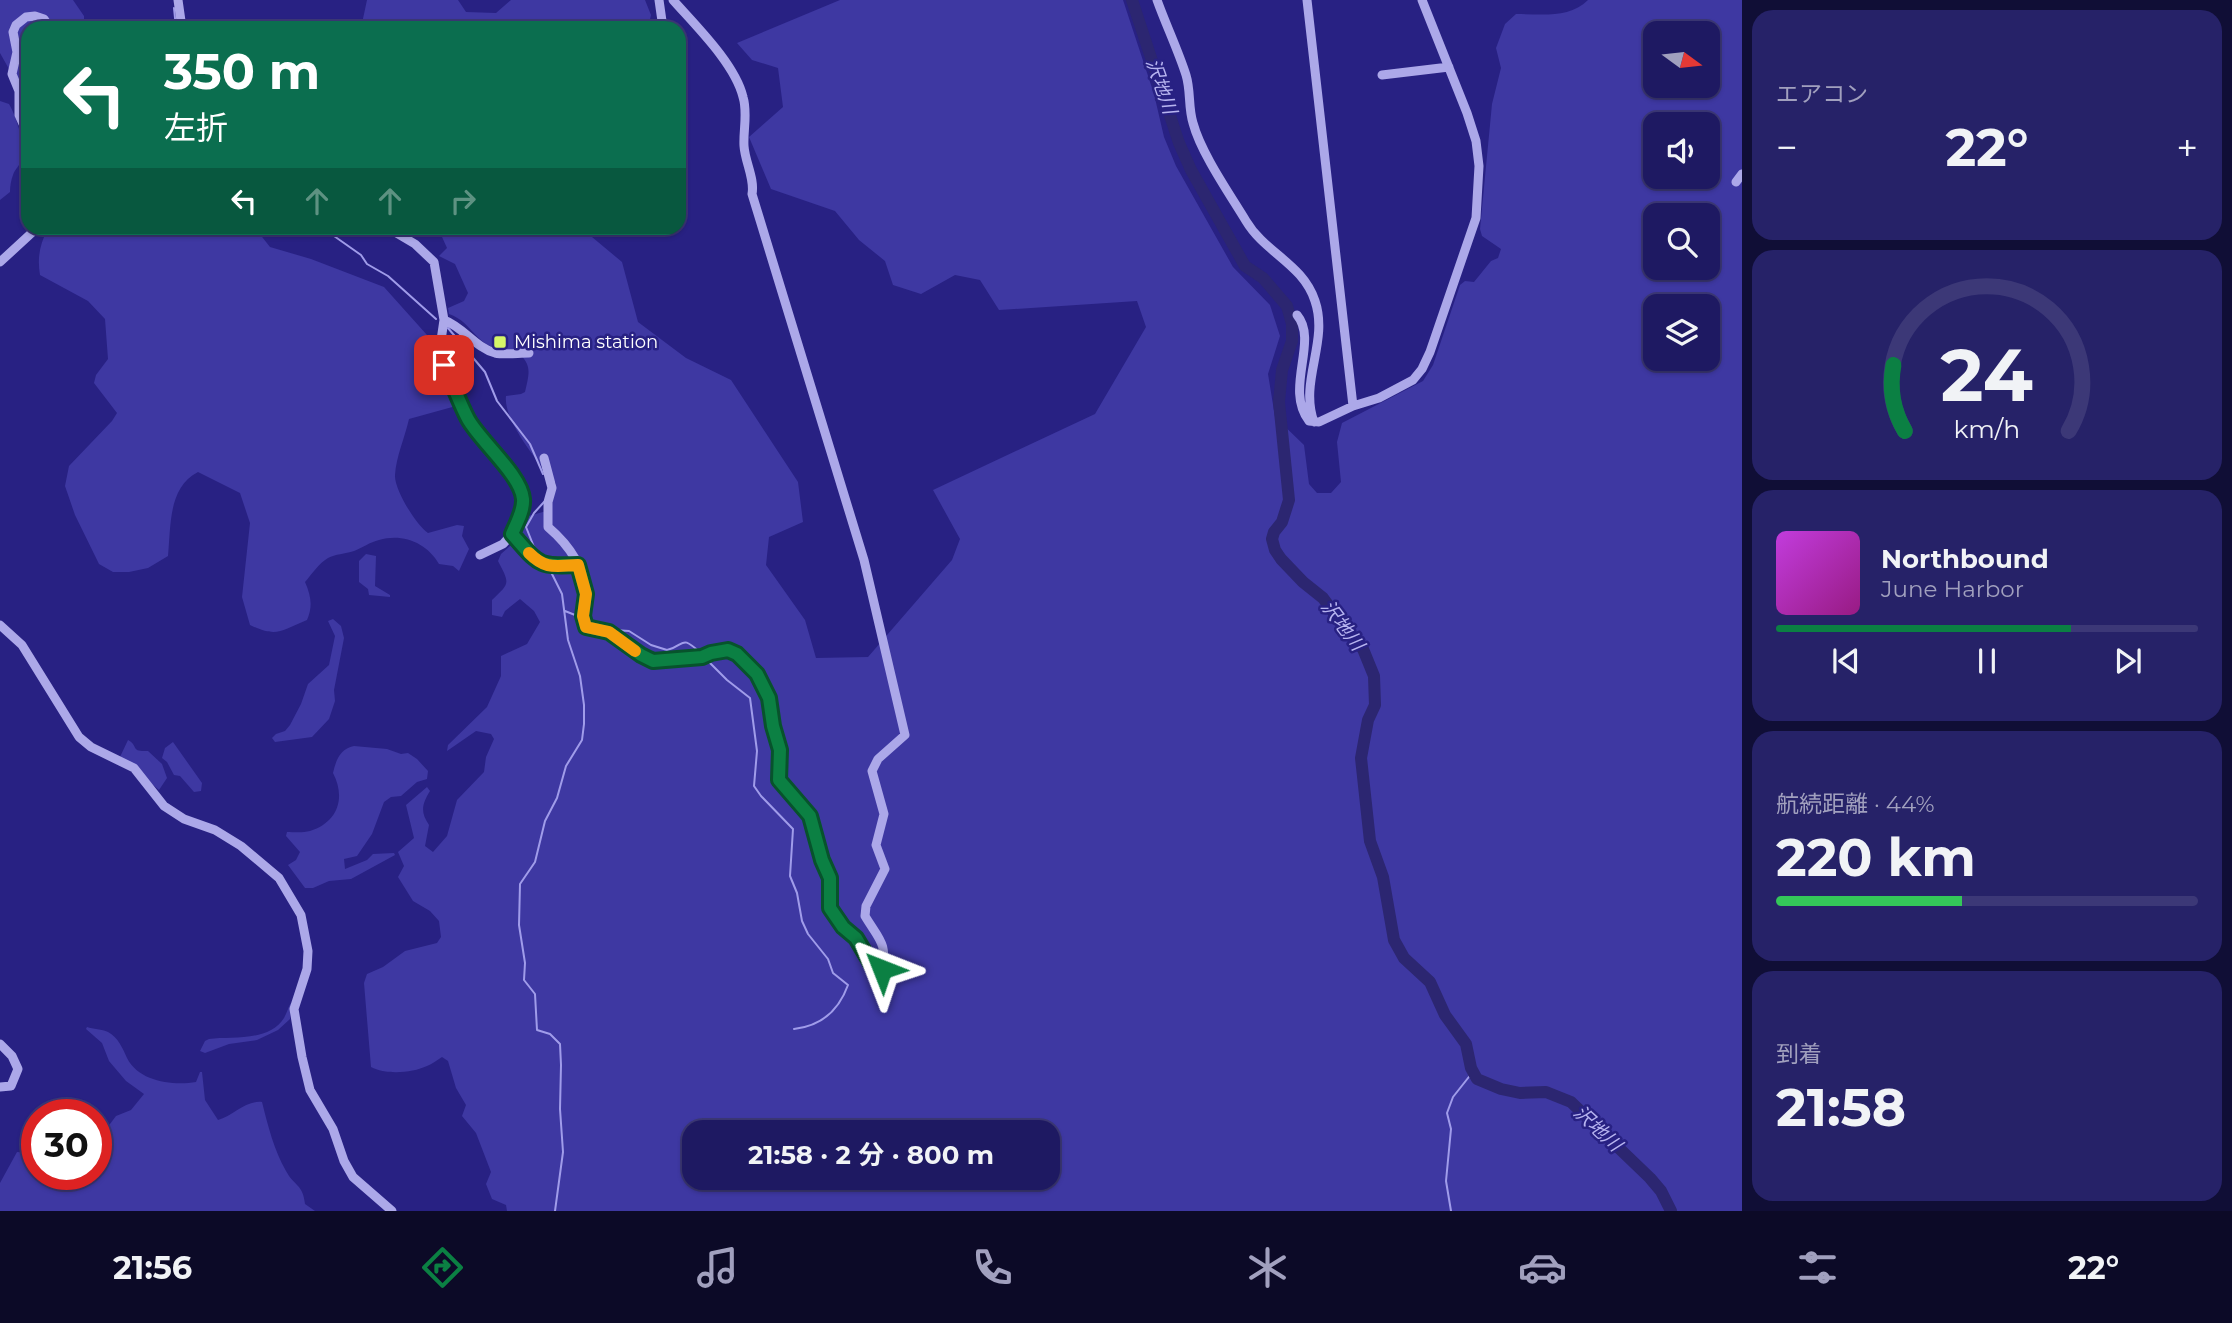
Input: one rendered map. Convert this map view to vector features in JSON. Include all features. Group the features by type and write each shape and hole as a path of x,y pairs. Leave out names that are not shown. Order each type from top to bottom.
{"street":[{"path":"178,0 181,21"},
{"path":"659,0 662,21"},
{"path":"544,458 552,488 548,502 548,527 569,547 578,565 586,594 583,616 586,627 609,632 649,660 702,657 728,650 737,654 757,674 769,698 780,750 779,780 810,816 830,878 830,908 843,927 856,938 871,965 881,972 881,938 865,916 867,902 885,869 876,845 884,814 872,771 878,759 905,735 864,560 751,194 753,187 744,146 744,98 737,80 724,60 673,0"},
{"path":"1157,0 1186,74 1192,121 1206,152 1256,238 1290,263 1302,276 1316,302 1319,338 1309,387 1314,422"},
{"path":"1307,0 1353,406"},
{"path":"1297,315 1304,330 1298,388 1306,417 1314,422 1379,398 1413,380 1423,369 1476,218 1479,190 1478,152 1467,113 1422,0"},
{"path":"21,119 19,91 12,74 18,52 13,32 16,24 26,17 35,16 45,21"},
{"path":"1382,75 1449,67"},
{"path":"0,262 29,235"},
{"path":"400,235 415,244 434,262 444,320 441,331 441,357 468,419 491,446 521,490 521,512 512,534 503,544 480,555"},
{"path":"444,320 456,325 483,347 497,353 528,353"},
{"path":"512,534 538,562 550,566 578,565"},
{"path":"0,625 22,645 79,737 91,747 134,768 164,806 184,819 215,830 241,846 279,878 301,915 308,951 307,969 295,1009 310,1090 333,1129 344,1161 353,1177 391,1211"},
{"path":"0,1044 12,1056 18,1069 11,1086 0,1087"}],"shaded area":[{"path":"0,0 73,0 84,16 84,21 21,21 21,90 0,53"},
{"path":"367,0 458,0 466,12 496,13 511,0 645,0 651,15 650,21 362,21"},
{"path":"840,0 1123,0 1154,94 1164,137 1176,166 1233,267 1270,305 1280,336 1268,374 1275,417 1304,445 1309,484 1317,493 1331,493 1341,482 1337,442 1342,423 1423,381 1433,365 1460,285 1465,281 1474,282 1491,261 1498,258 1501,249 1482,236 1480,229 1492,104 1501,68 1496,48 1505,24 1516,14 1563,13 1588,0 1742,0 1742,1211 507,1211 506,1205 492,1199 486,1184 491,1172 476,1133 462,1116 466,1105 456,1088 448,1061 442,1057 431,1064 407,1072 384,1071 371,1067 364,983 367,974 383,967 405,951 437,943 441,937 439,921 430,911 413,901 398,877 404,866 398,852 414,838 406,805 427,787 430,791 423,812 429,825 425,846 433,852 447,836 457,800 484,772 486,757 494,739 491,734 476,731 447,751 448,745 487,707 501,676 501,656 527,644 540,622 534,611 520,599 505,611 502,617 492,615 492,600 506,583 505,574 498,561 501,554 511,545 525,517 550,510 556,483 524,442 510,418 506,396 525,392 529,373 524,359 515,349 492,347 458,318 449,314 448,308 464,301 468,293 455,264 439,256 447,248 441,235 592,237 622,262 638,322 686,358 731,380 798,482 803,522 769,537 766,565 805,620 816,658 868,657 952,560 960,539 933,490 1095,414 1146,327 1137,301 999,310 980,280 955,275 921,294 893,285 885,261 859,240 835,211 771,189 749,137 783,107 778,68 752,60 737,43"},
{"path":"0,101 9,104 15,116 21,139 21,162 12,177 10,192 0,200"},
{"path":"45,235 261,235 270,247 311,259 384,287 427,335 456,406 409,419 395,475 398,489 407,506 428,533 457,525 464,526 462,536 469,549 459,571 453,566 439,564 428,550 414,541 388,538 376,541 331,557 316,569 305,582 310,601 307,620 278,632 259,629 250,625 242,597 250,523 240,493 198,472 188,479 176,497 168,556 148,568 129,572 113,572 99,564 75,515 65,486 69,466 117,413 94,383 96,375 108,359 105,319 88,301 40,275 39,262"},
{"path":"366,554 376,556 375,586 390,597 369,595 368,589 359,582 359,561"},
{"path":"333,619 341,626 344,638 334,690 335,701 329,719 312,737 275,742 272,738 290,725 308,684 329,665 335,636 328,621"},
{"path":"128,740 137,750 148,751 162,764 167,778 159,790 120,757"},
{"path":"173,742 202,783 201,791 194,792 180,776 174,775 162,758 165,748"},
{"path":"354,746 408,753 428,771 427,779 417,782 401,796 391,797 384,802 372,834 357,856 344,859 345,869 367,860 373,854 395,855 351,879 329,881 313,888 305,888 288,865 296,860 300,852 286,836 287,832 310,831 320,827 333,815 339,800 334,768 342,752"},
{"path":"291,1003 290,1019 278,1030 257,1040 229,1044 205,1053 200,1051 209,1039 250,1036 269,1031 284,1018"},
{"path":"86,1029 103,1030 112,1034 133,1066 148,1077 187,1083 196,1082 202,1072 205,1100 218,1120 250,1103 262,1102 282,1163 300,1189 305,1204 315,1211 0,1211 0,1183 17,1152 21,1152 21,1190 112,1190 112,1121 116,1116 131,1110 144,1094 126,1081 109,1061 102,1043"}],"waterway":[{"name":"沢地川","path":"1132,0 1179,143 1191,170 1245,266 1263,278 1287,306 1292,324 1292,341 1282,370 1279,402 1289,500 1282,522 1272,539 1281,559 1323,598 1363,649 1374,676 1375,705 1368,720 1361,758 1370,841 1383,877 1394,940 1404,958 1430,982 1445,1015 1466,1044 1471,1068 1477,1079 1501,1089 1520,1093 1546,1092 1571,1102 1650,1178 1661,1191 1671,1211"},
{"path":"174,8 175,21"},
{"path":"332,235 361,255 367,264 388,276 436,319"},
{"path":"448,328 485,372 497,401 530,444 543,474"},
{"path":"544,502 526,527 534,547 544,558"},
{"path":"550,570 562,594 568,640 580,676 584,724 582,740 566,766 557,798 545,821 535,862 520,884 519,925 525,963 524,980 535,994 537,1030 550,1034 560,1044 563,1152 555,1211"},
{"path":"565,611 580,617"},
{"path":"614,630 629,631 651,645 667,650 686,642 701,653"},
{"path":"706,659 750,698 757,751 754,786 793,829 790,876 797,893 802,921 808,934 828,959 833,973 848,985 840,1002 828,1015 813,1024 794,1029"},
{"path":"1451,1211 1446,1181 1451,1129 1447,1113 1453,1097 1472,1073"}],"slow traffic":[{"path":"529,553 547,566 578,565 585,586 583,616 586,627 609,632 635,651"}],"place":[{"name":"Mishima station","path":"500,342"}],"route":[{"path":"444,365 468,419 491,446 521,490 521,512 512,534 538,562 547,566 578,565 585,586 583,616 586,627 609,632 653,661 702,657 728,650 737,654 757,674 769,698 771,718 780,750 778,777 781,784 810,816 830,878 830,908 843,927 856,938 875,970 881,972 882,969"}]}
